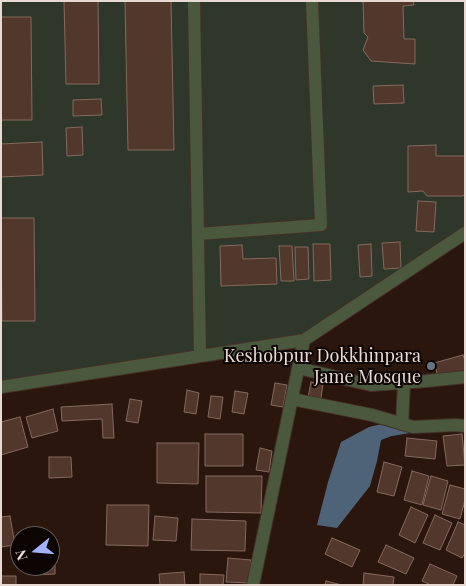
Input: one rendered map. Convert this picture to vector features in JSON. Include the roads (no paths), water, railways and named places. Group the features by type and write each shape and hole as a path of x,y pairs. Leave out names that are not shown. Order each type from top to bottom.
{"street":[{"path":"194,1 200,356"},
{"path":"198,234 321,225 312,1"},
{"path":"1,387 304,340 465,233"},
{"path":"253,585 304,340"},
{"path":"298,368 371,385 465,377"},
{"path":"402,424 404,383"},
{"path":"292,399 372,415 413,427 465,426"}],"water":[{"path":"386,423 416,432 381,440 370,486 337,528 317,525 341,442 369,427"}],"place":[{"name":"Keshobpur Dokkhinpara Jame Mosque","path":"431,366"}]}
